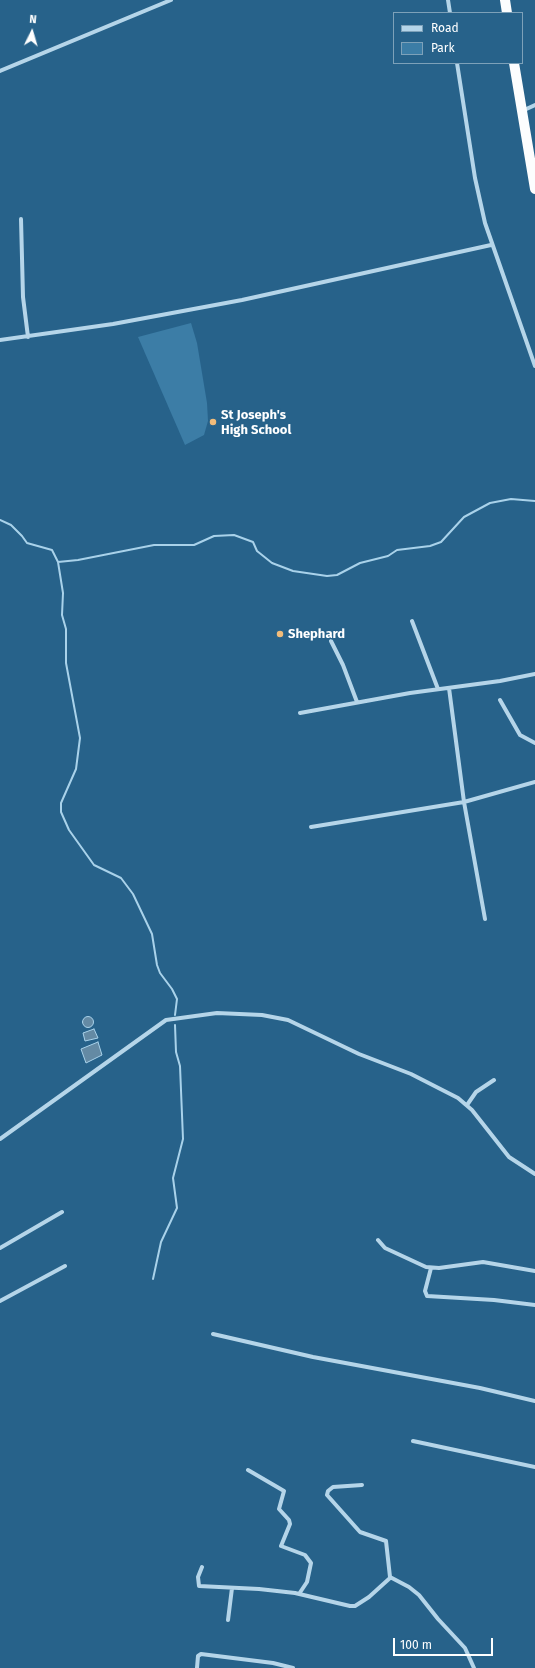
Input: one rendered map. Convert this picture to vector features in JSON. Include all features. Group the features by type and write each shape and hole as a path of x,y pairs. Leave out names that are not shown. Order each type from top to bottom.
{"highway":[{"path":"505,0 507,12"},
{"path":"514,64 535,190"}],"street":[{"path":"0,71 171,0"},
{"path":"448,0 450,12"},
{"path":"457,64 475,178 491,245 535,366"},
{"path":"522,111 535,105"},
{"path":"21,219 23,297 28,337"},
{"path":"0,340 113,324 242,300 491,245"},
{"path":"412,622 438,689"},
{"path":"331,642 343,665 357,702"},
{"path":"300,713 357,702 500,681 535,674"},
{"path":"449,688 464,802 485,919"},
{"path":"500,700 520,735 535,744"},
{"path":"311,827 464,802 535,782"},
{"path":"0,1139 109,1062 160,1023 176,1018 217,1013 262,1015 288,1020 359,1054 411,1074 467,1105 509,1157 535,1174"},
{"path":"467,1105 476,1092 494,1080"},
{"path":"0,1248 62,1212"},
{"path":"378,1240 386,1248 421,1265 431,1268 483,1262 535,1271"},
{"path":"0,1302 65,1266"},
{"path":"431,1268 425,1291 427,1296 483,1299 535,1305"},
{"path":"213,1334 313,1357 480,1388 535,1401"},
{"path":"413,1441 535,1468"},
{"path":"248,1470 284,1491 279,1509 289,1520 290,1524 281,1546 305,1556 311,1563 307,1582 299,1594"},
{"path":"362,1486 333,1488 328,1490 327,1495 363,1535 386,1541 390,1578"},
{"path":"202,1567 198,1577 198,1586 299,1594 345,1606 354,1606 369,1597 390,1578"},
{"path":"390,1578 409,1587 419,1595 438,1619 465,1648 474,1668"},
{"path":"228,1620 232,1588"},
{"path":"197,1668 198,1656 201,1654 273,1663 293,1668"}],"green space":[{"path":"191,323 197,343 207,403 208,421 204,435 185,445 138,337"}],"shaded area":[{"path":"88,1016 92,1018 94,1022 92,1026 88,1028 84,1026 82,1022 84,1018"},
{"path":"94,1029 98,1038 85,1041 83,1033"},
{"path":"98,1042 102,1055 86,1063 81,1049"}],"waterway":[{"path":"58,562 78,560 154,545 194,545 214,536 234,535 253,542 257,551 272,563 293,571 327,576 337,575 360,563 388,556 397,550 430,546 441,542 464,517 490,503 511,499 535,501"},
{"path":"0,520 11,525 27,543 52,550 58,562 63,593 62,615 66,629 66,663 80,738 76,769 61,803 61,812 69,830 94,865 121,878 133,894 152,934 157,965 160,973 172,989 177,999 175,1015"},
{"path":"153,1279 161,1242 177,1208 173,1178 183,1139 180,1066 176,1052 175,1025"}],"place":[{"name":"St Joseph's High School","path":"213,422"},
{"name":"Shephard","path":"280,634"}]}
